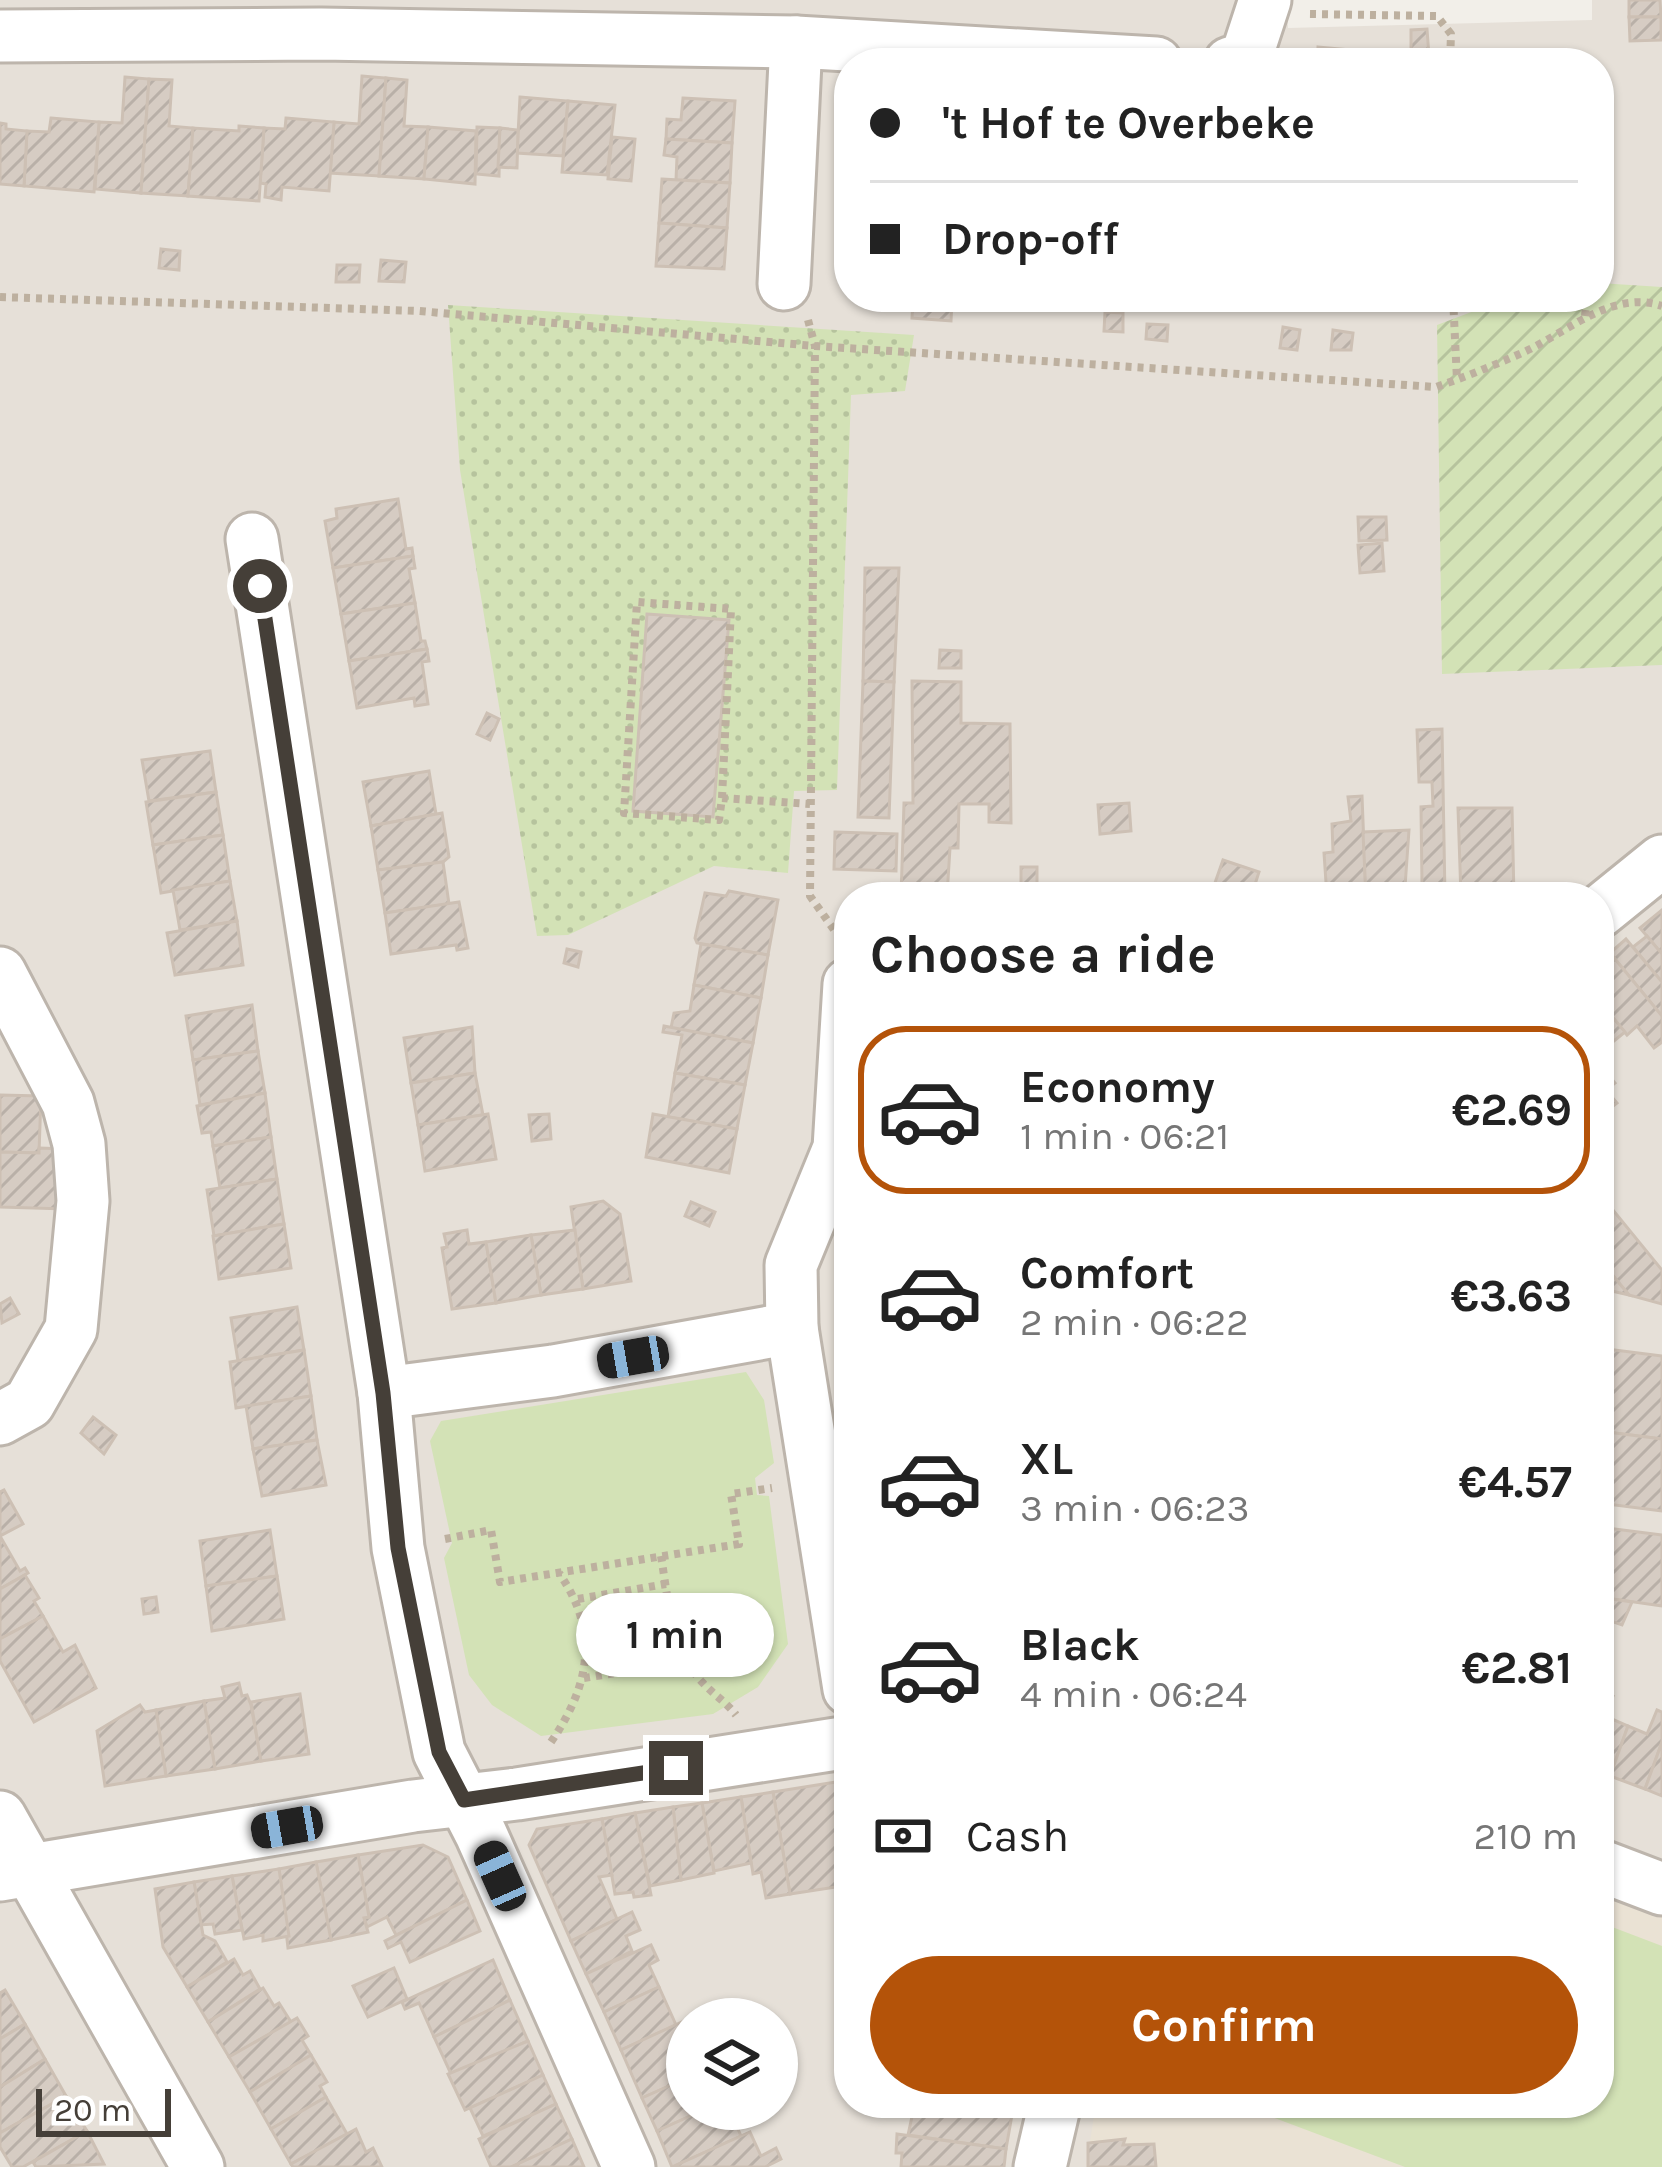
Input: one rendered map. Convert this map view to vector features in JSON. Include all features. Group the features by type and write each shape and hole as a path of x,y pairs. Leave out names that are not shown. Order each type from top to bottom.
{"street":[{"path":"1249,48 1263,7"},
{"path":"0,36 321,17 899,48"},
{"path":"784,284 796,42"},
{"path":"252,539 383,1393 398,1548 439,1752 629,2167"},
{"path":"1614,900 1662,862"},
{"path":"0,973 68,1102 79,1144 83,1201 71,1329 29,1403 0,1419"},
{"path":"834,1160 791,1264 792,1328 834,1597"},
{"path":"383,1393 553,1371 792,1328"},
{"path":"15,1872 834,1744"},
{"path":"0,1817 15,1872 198,2167"},
{"path":"1614,1870 1662,1889"},
{"path":"1040,2167 1051,2118"}],"path":[{"path":"1263,7 1437,16 1451,34 1451,48"},
{"path":"0,297 419,310 815,346 1436,386 1527,351 1586,316 1602,312"},
{"path":"1614,309 1646,301 1662,306"},
{"path":"1454,312 1456,380"},
{"path":"1586,312 1586,316"},
{"path":"815,346 810,896 834,930"},
{"path":"637,602 731,609 722,798 719,820 624,813 637,602"},
{"path":"722,798 810,804"},
{"path":"398,1548 491,1530 500,1582 560,1573 739,1544 731,1494 815,1481"},
{"path":"661,1556 675,1634 687,1662 740,1721"},
{"path":"548,1747 570,1714 584,1678 586,1644 578,1599 560,1573"},
{"path":"578,1599 666,1584"},
{"path":"584,1678 687,1662"}],"shaded area":[{"path":"0,0 1287,0 1288,28 1592,20 1592,0 1662,0 1662,2167 0,2167"},
{"path":"1614,1897 1662,1916 1662,2167 1086,2167 1094,2118 1614,2118"}],"green space":[{"path":"1614,284 1662,287 1662,665 1442,674 1437,325 1471,312 1614,312"},
{"path":"448,305 914,335 905,391 851,395 837,790 794,791 788,873 714,866 568,935 537,936 460,470"},
{"path":"746,1372 764,1400 774,1463 755,1478 757,1495 769,1496 788,1644 758,1687 713,1714 541,1736 492,1705 469,1675 444,1558 452,1543 430,1441 441,1421"},
{"path":"1614,1928 1662,1946 1662,2167 1405,2167 1275,2118 1614,2118"}],"building":[{"path":"1629,0 1660,0 1661,17 1629,17"},
{"path":"1629,17 1661,17 1661,40 1630,41"},
{"path":"1427,29 1428,48 1411,48 1411,30"},
{"path":"362,76 386,78 379,176 330,173 334,122 359,124"},
{"path":"125,77 149,79 141,193 95,189 99,122 122,123"},
{"path":"386,78 407,80 404,126 428,127 424,179 379,176"},
{"path":"149,79 172,80 169,126 193,128 188,196 141,193"},
{"path":"520,97 568,101 563,156 517,153"},
{"path":"683,98 735,101 732,143 666,139 667,119 681,120"},
{"path":"568,101 615,105 607,175 562,172"},
{"path":"51,118 99,122 94,192 24,186 27,131 49,132"},
{"path":"286,118 334,122 329,191 282,187 281,200 265,197 266,184 260,183 264,128 285,129"},
{"path":"0,123 6,129 27,131 24,186 0,184"},
{"path":"239,126 264,128 259,201 188,196 193,128 239,131"},
{"path":"428,127 476,131 475,184 424,179"},
{"path":"477,127 500,128 499,176 476,174"},
{"path":"500,128 518,130 517,168 498,167"},
{"path":"612,137 635,139 631,181 608,179"},
{"path":"666,139 732,143 730,183 676,180 677,157 664,155"},
{"path":"662,179 730,183 727,228 659,223"},
{"path":"659,223 727,228 724,269 656,266"},
{"path":"161,249 180,251 179,270 159,268"},
{"path":"381,260 406,262 404,282 379,281"},
{"path":"337,265 360,265 359,282 336,282"},
{"path":"912,312 951,312 951,321 912,318"},
{"path":"1105,312 1123,313 1123,332 1104,331"},
{"path":"1147,324 1168,325 1167,341 1146,339"},
{"path":"1283,327 1300,330 1297,350 1280,348"},
{"path":"1333,330 1353,333 1351,350 1331,350"},
{"path":"398,499 406,549 412,548 413,556 333,568 325,521 337,518 336,509"},
{"path":"1358,517 1386,517 1387,540 1359,541"},
{"path":"1382,543 1384,571 1360,573 1358,545"},
{"path":"413,556 415,568 409,569 415,603 341,614 333,568"},
{"path":"865,568 899,568 894,682 863,681"},
{"path":"415,603 421,641 427,649 349,661 341,614"},
{"path":"647,614 729,620 713,817 633,811"},
{"path":"427,649 429,661 422,662 428,704 415,706 414,698 357,708 349,661"},
{"path":"940,650 961,651 961,668 939,668"},
{"path":"863,681 894,682 889,818 858,817"},
{"path":"912,681 961,682 961,723 1010,724 1011,823 989,822 989,804 959,804 958,848 950,848 948,882 901,882 904,803 913,803"},
{"path":"487,713 499,719 490,740 477,734"},
{"path":"1442,729 1445,882 1422,882 1421,807 1433,806 1432,782 1419,782 1417,730"},
{"path":"210,751 216,792 149,801 142,760"},
{"path":"429,771 436,814 371,826 363,782"},
{"path":"216,792 223,835 153,845 146,802"},
{"path":"1362,796 1365,882 1326,882 1324,853 1333,852 1332,824 1351,821 1348,797"},
{"path":"1129,803 1131,831 1100,834 1098,805"},
{"path":"1458,808 1512,808 1514,882 1460,882"},
{"path":"442,813 449,857 443,862 378,870 371,826"},
{"path":"1409,830 1405,882 1365,882 1363,832"},
{"path":"835,832 897,834 896,871 834,869"},
{"path":"223,835 230,881 161,893 153,845"},
{"path":"1223,860 1259,872 1256,882 1215,882"},
{"path":"443,862 449,904 385,913 378,870"},
{"path":"1021,867 1037,867 1037,882 1021,882"},
{"path":"230,881 237,921 180,930 173,890"},
{"path":"729,891 778,900 768,955 697,943 705,893 726,896"},
{"path":"459,902 468,948 457,950 456,945 391,954 385,913"},
{"path":"1662,910 1662,954 1640,928"},
{"path":"237,921 243,965 175,975 167,933"},
{"path":"1647,936 1662,954 1662,982 1633,947"},
{"path":"1626,939 1662,982 1662,1016 1614,958 1614,950"},
{"path":"701,944 768,955 761,998 694,985"},
{"path":"567,949 581,952 578,967 564,963"},
{"path":"1614,958 1662,1016 1662,1042 1654,1048 1637,1026 1627,1035 1614,1019"},
{"path":"694,985 761,998 753,1043 671,1028 674,1013 690,1011"},
{"path":"252,1005 258,1051 193,1060 186,1016"},
{"path":"1614,1019 1625,1032 1614,1041"},
{"path":"664,1026 753,1043 745,1085 675,1073 682,1035 663,1032"},
{"path":"472,1027 475,1073 411,1083 404,1038"},
{"path":"258,1051 265,1093 200,1105 193,1060"},
{"path":"475,1073 483,1115 418,1125 411,1083"},
{"path":"675,1073 745,1085 737,1129 668,1117"},
{"path":"265,1093 271,1137 213,1146 211,1132 202,1133 197,1106"},
{"path":"0,1095 41,1096 39,1153 0,1152"},
{"path":"488,1114 496,1159 425,1171 418,1125"},
{"path":"549,1114 551,1139 532,1141 529,1115"},
{"path":"653,1114 737,1129 729,1173 646,1157"},
{"path":"271,1137 277,1179 220,1188 213,1146"},
{"path":"39,1148 67,1149 65,1209 0,1207 0,1152 39,1153"},
{"path":"277,1179 284,1224 214,1236 207,1190"},
{"path":"603,1201 620,1214 631,1281 583,1289 571,1207"},
{"path":"691,1202 715,1212 709,1226 685,1216"},
{"path":"1614,1211 1662,1270 1662,1304 1629,1295 1614,1277"},
{"path":"284,1224 291,1268 219,1279 213,1236"},
{"path":"467,1230 469,1244 486,1242 496,1303 452,1309 444,1234"},
{"path":"575,1230 583,1289 541,1295 531,1235"},
{"path":"531,1235 541,1295 496,1303 486,1242"},
{"path":"1614,1277 1629,1295 1614,1292"},
{"path":"10,1298 19,1314 2,1323 0,1304"},
{"path":"297,1307 304,1350 238,1361 231,1318"},
{"path":"304,1350 311,1396 236,1408 230,1362"},
{"path":"1614,1350 1662,1356 1662,1439 1614,1433"},
{"path":"311,1396 317,1440 253,1449 246,1406"},
{"path":"93,1417 116,1435 104,1454 81,1433"},
{"path":"1614,1433 1662,1439 1662,1511 1614,1505"},
{"path":"317,1440 326,1485 262,1496 253,1449"},
{"path":"4,1490 23,1524 0,1536 0,1492"},
{"path":"1614,1529 1662,1535 1662,1606 1614,1599"},
{"path":"270,1530 277,1576 206,1586 200,1541"},
{"path":"0,1536 20,1571 25,1568 28,1573 0,1589"},
{"path":"25,1575 43,1616 0,1639 0,1589"},
{"path":"277,1576 284,1619 212,1631 206,1586"},
{"path":"156,1597 158,1612 144,1614 142,1599"},
{"path":"1614,1599 1632,1602 1622,1625 1614,1622"},
{"path":"43,1616 63,1652 75,1645 96,1688 34,1722 0,1661 0,1639"},
{"path":"239,1683 251,1705 261,1761 215,1769 204,1701 225,1698 222,1687"},
{"path":"300,1694 309,1754 261,1761 251,1702"},
{"path":"204,1701 215,1769 166,1776 156,1710"},
{"path":"140,1705 145,1712 156,1710 166,1776 105,1786 97,1731"},
{"path":"1657,1710 1662,1712 1662,1742 1645,1789 1614,1777 1614,1765 1628,1726 1647,1734"},
{"path":"1614,1720 1628,1726 1614,1765"},
{"path":"1662,1742 1662,1796 1645,1789"},
{"path":"834,1782 834,1887 790,1894 773,1792"},
{"path":"773,1792 790,1894 766,1898 761,1872 753,1874 741,1797"},
{"path":"741,1797 751,1863 714,1871 702,1803"},
{"path":"702,1803 714,1873 681,1880 673,1807"},
{"path":"673,1807 681,1880 650,1886 635,1813"},
{"path":"635,1813 651,1895 634,1897 633,1892 615,1894 602,1819"},
{"path":"602,1819 612,1875 599,1877 617,1919 571,1941 529,1845 537,1829"},
{"path":"423,1845 448,1857 467,1900 396,1935 387,1917 367,1927 358,1855"},
{"path":"358,1855 368,1932 331,1940 316,1862"},
{"path":"316,1862 331,1940 288,1948 279,1869"},
{"path":"279,1869 289,1936 244,1939 232,1876"},
{"path":"232,1876 242,1930 215,1934 213,1924 200,1925 194,1882"},
{"path":"194,1882 203,1935 215,1941 227,1962 187,1987 163,1947 155,1889"},
{"path":"467,1900 480,1931 410,1962 401,1942 388,1948 385,1941"},
{"path":"632,1912 640,1930 626,1936 632,1951 586,1974 571,1941"},
{"path":"651,1945 658,1960 649,1965 659,1987 604,2012 586,1974"},
{"path":"234,1959 243,1975 250,1971 260,1989 208,2022 187,1987"},
{"path":"493,1960 510,2000 434,2037 419,2003 405,2009 402,2002"},
{"path":"394,1968 407,1999 368,2017 353,1986"},
{"path":"659,1987 666,2003 666,2030 621,2050 604,2012"},
{"path":"263,1988 291,2022 229,2057 208,2022"},
{"path":"5,1990 25,2024 0,2039 0,1993"},
{"path":"510,2000 528,2041 451,2074 434,2037"},
{"path":"297,2018 308,2036 302,2040 311,2055 250,2092 229,2057"},
{"path":"25,2024 45,2059 0,2087 0,2039"},
{"path":"666,2029 666,2087 642,2098 621,2050"},
{"path":"528,2041 543,2075 465,2110 448,2074"},
{"path":"311,2055 327,2082 320,2086 326,2097 271,2129 250,2092"},
{"path":"45,2059 66,2096 0,2133 0,2087"},
{"path":"543,2075 556,2104 483,2136 470,2108"},
{"path":"666,2087 666,2127 657,2131 642,2098"},
{"path":"66,2096 87,2131 23,2167 12,2167 0,2147 0,2133"},
{"path":"326,2097 347,2134 291,2164 271,2129"},
{"path":"556,2104 572,2139 511,2167 491,2167 479,2139"},
{"path":"912,2118 1011,2118 1006,2149 908,2135"},
{"path":"666,2127 738,2130 741,2136 672,2167 657,2131"},
{"path":"356,2129 366,2152 373,2148 382,2167 291,2164"},
{"path":"87,2131 104,2164 36,2167 33,2162"},
{"path":"750,2132 761,2156 776,2148 781,2159 765,2167 672,2167"},
{"path":"897,2134 1006,2149 1004,2167 901,2167"},
{"path":"572,2139 584,2167 511,2167"},
{"path":"1125,2139 1123,2145 1154,2144 1156,2167 1088,2167 1088,2143"}],"route":[{"path":"260,586 383,1393 398,1548 439,1752 464,1800 676,1768"}]}
